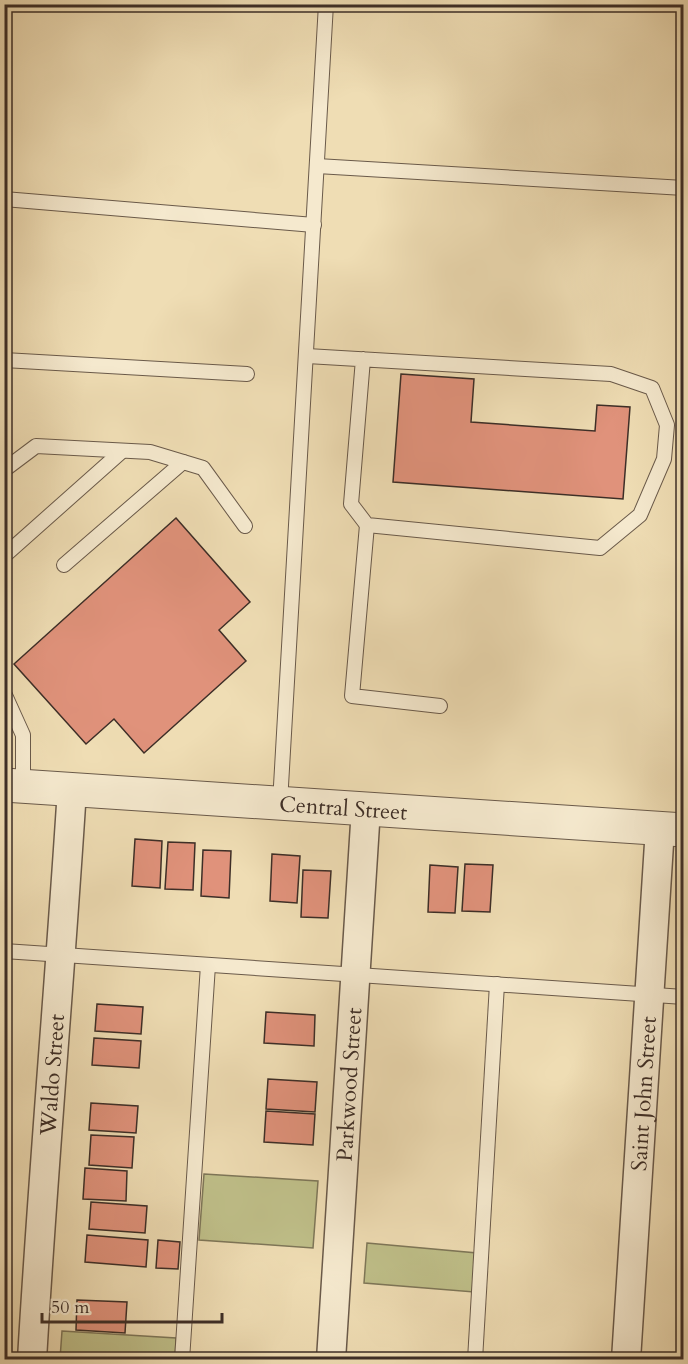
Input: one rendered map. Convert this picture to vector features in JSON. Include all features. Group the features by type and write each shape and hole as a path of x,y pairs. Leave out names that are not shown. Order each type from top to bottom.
{"street":[{"name":"Central Street","path":"14,785 672,829"},
{"name":"Waldo Street","path":"32,1359 45,1140 62,955 72,789"},
{"name":"Parkwood Street","path":"331,1359 358,975 366,808"},
{"name":"Saint John Street","path":"626,1359 651,994 672,829"}],"lane":[{"path":"280,803 326,4"},
{"path":"317,166 684,188"},
{"path":"4,199 314,225"},
{"path":"307,356 611,374 652,388 667,425 664,459 640,515 600,548 367,525"},
{"path":"363,359 351,504 367,525 352,696 440,706"},
{"path":"4,360 247,374"},
{"path":"4,470 36,446 150,452 203,468 245,526"},
{"path":"4,556 121,452"},
{"path":"64,565 183,462"},
{"path":"4,693 22,735 14,785"},
{"path":"4,951 684,997"},
{"path":"182,1359 208,965"},
{"path":"475,1359 497,984"}],"green space":[{"path":"204,1174 318,1181 313,1248 199,1240"},
{"path":"367,1243 477,1253 474,1292 364,1283"},
{"path":"62,1331 176,1338 175,1359 60,1359"}],"building":[{"path":"401,374 474,379 471,422 595,431 597,405 630,407 623,499 393,482"},
{"path":"176,518 250,602 219,630 246,661 144,753 114,719 86,744 14,664"},
{"path":"135,839 162,841 160,888 132,886"},
{"path":"168,842 195,843 193,890 165,889"},
{"path":"203,850 231,851 229,898 201,896"},
{"path":"272,854 300,856 297,903 270,901"},
{"path":"465,864 493,865 490,912 462,911"},
{"path":"430,865 458,867 455,913 428,912"},
{"path":"303,870 331,871 328,918 301,917"},
{"path":"683,894 684,984 683,977 677,976"},
{"path":"97,1004 143,1007 141,1034 95,1031"},
{"path":"266,1012 315,1015 314,1046 264,1043"},
{"path":"94,1038 141,1041 139,1068 92,1065"},
{"path":"268,1079 317,1082 315,1112 266,1109"},
{"path":"91,1103 138,1106 136,1133 89,1130"},
{"path":"266,1111 315,1114 313,1145 264,1142"},
{"path":"91,1135 134,1137 132,1168 89,1165"},
{"path":"85,1168 127,1171 126,1201 83,1199"},
{"path":"91,1202 147,1206 145,1233 89,1229"},
{"path":"87,1235 148,1240 146,1267 85,1262"},
{"path":"158,1240 180,1242 178,1269 156,1268"},
{"path":"77,1300 127,1302 125,1333 76,1330"}]}
